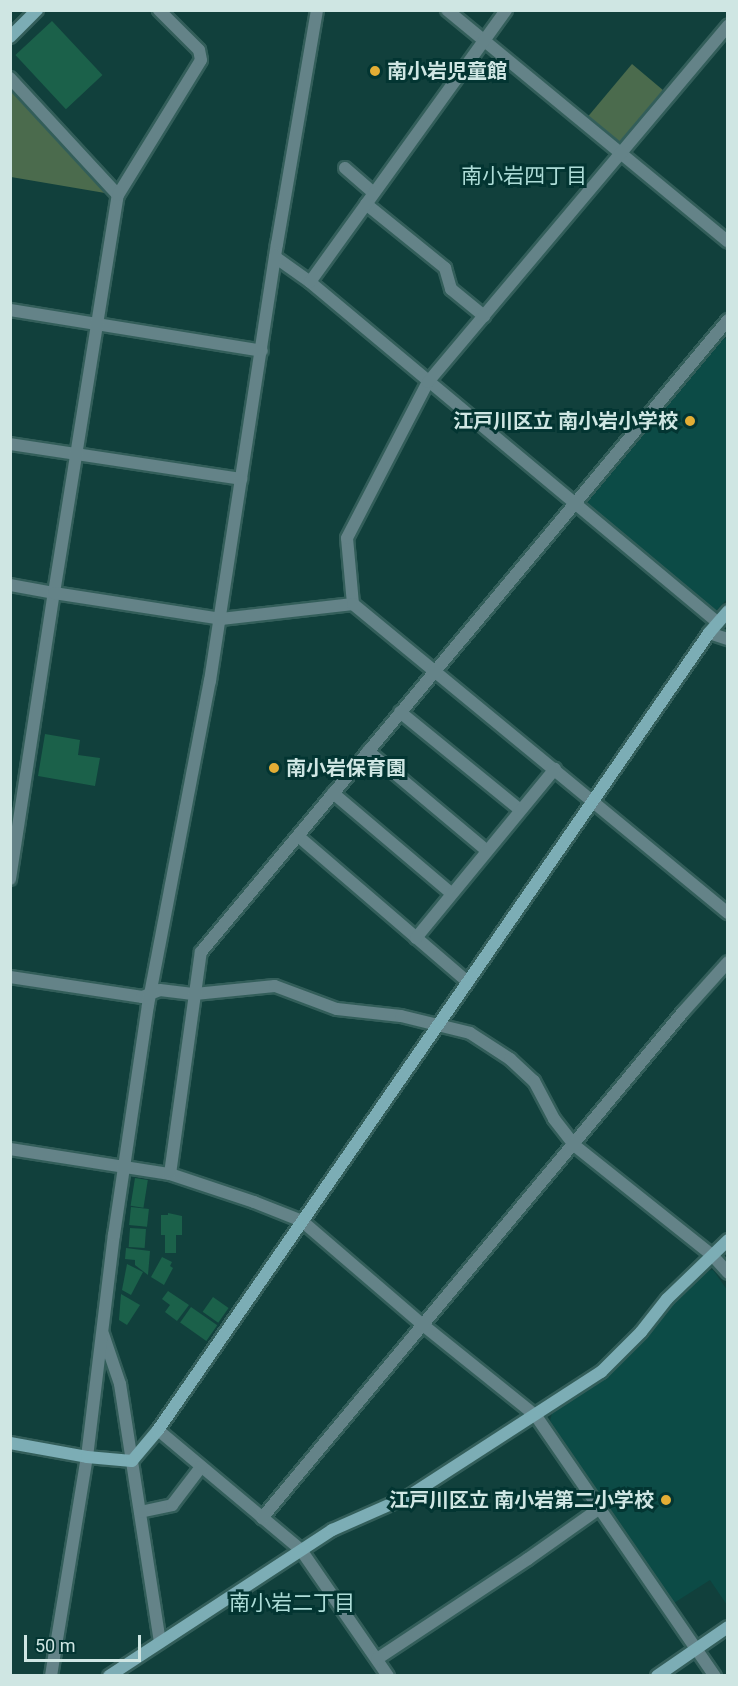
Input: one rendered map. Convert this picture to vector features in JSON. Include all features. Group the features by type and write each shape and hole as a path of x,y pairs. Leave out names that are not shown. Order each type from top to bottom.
{"street":[{"path":"10,37 38,10"},
{"path":"10,879 118,195 201,60 199,50 159,10"},
{"path":"51,1676 87,1457 102,1330 150,993 220,619 275,257 317,10"},
{"path":"447,10 619,155 728,242"},
{"path":"310,282 506,10"},
{"path":"728,26 428,382 347,538 353,604 728,913"},
{"path":"10,78 118,195"},
{"path":"345,168 374,193"},
{"path":"366,204 445,268 451,289 484,316"},
{"path":"275,257 310,282 717,622"},
{"path":"10,309 262,351"},
{"path":"170,1174 201,952 728,320"},
{"path":"10,444 241,479"},
{"path":"10,585 220,619 353,604"},
{"path":"132,1461 158,1430 709,633 728,611"},
{"path":"709,633 728,639"},
{"path":"400,712 520,810"},
{"path":"368,751 486,850"},
{"path":"416,938 486,850 555,769"},
{"path":"333,793 451,893"},
{"path":"298,836 468,982"},
{"path":"262,1518 683,1012 728,962"},
{"path":"10,977 142,996 160,990 195,994 275,986 337,1009 401,1016 470,1034 510,1059 534,1081 554,1119 574,1145 711,1255 728,1274"},
{"path":"10,1149 170,1174 302,1221 423,1325 536,1416 715,1676"},
{"path":"109,1676 332,1530 408,1496 536,1416 601,1372 641,1332 667,1299 728,1240"},
{"path":"102,1330 120,1384 160,1642"},
{"path":"158,1430 301,1550 388,1676"},
{"path":"10,1443 87,1457 132,1461"},
{"path":"140,1512 172,1505 201,1467"},
{"path":"377,1659 528,1559 600,1508"},
{"path":"657,1676 728,1627"}],"shaded area":[{"name":"江戸川区立 南小岩小学校","path":"722,336 728,341 727,599 714,613 589,507 587,501"},
{"name":"江戸川区立 南小岩第二小学校","path":"713,1270 728,1291 727,1605 710,1580 674,1603 550,1421 552,1413 606,1377 646,1336 666,1307 704,1271"}],"green space":[{"path":"632,64 665,92 619,147 586,119"},
{"path":"11,90 105,193 11,177"}],"building":[{"path":"52,21 102,75 66,109 15,55"},
{"path":"45,734 80,740 78,755 100,758 95,786 38,776"},
{"path":"135,1178 148,1180 143,1208 131,1206"},
{"path":"131,1207 149,1209 147,1227 129,1225"},
{"path":"168,1213 182,1216 182,1235 176,1235 176,1253 165,1253 165,1235 161,1235 161,1215 168,1215"},
{"path":"130,1228 146,1229 145,1248 129,1247"},
{"path":"126,1248 150,1251 148,1275 135,1265 135,1260 125,1259"},
{"path":"162,1257 172,1262 170,1266 173,1268 164,1285 151,1277"},
{"path":"127,1264 143,1272 131,1295 122,1290"},
{"path":"168,1291 189,1305 177,1321 165,1312 170,1305 162,1299"},
{"path":"121,1294 140,1305 127,1325 119,1320"},
{"path":"213,1297 229,1308 218,1323 203,1312"},
{"path":"191,1307 217,1325 206,1341 180,1323"}],"place":[{"name":"南小岩児童館","path":"375,71"},
{"name":"江戸川区立 南小岩小学校","path":"690,421"},
{"name":"南小岩保育園","path":"274,768"},
{"name":"江戸川区立 南小岩第二小学校","path":"666,1500"}],"district":[{"name":"南小岩四丁目","path":"524,176"},
{"name":"南小岩二丁目","path":"292,1603"}]}
